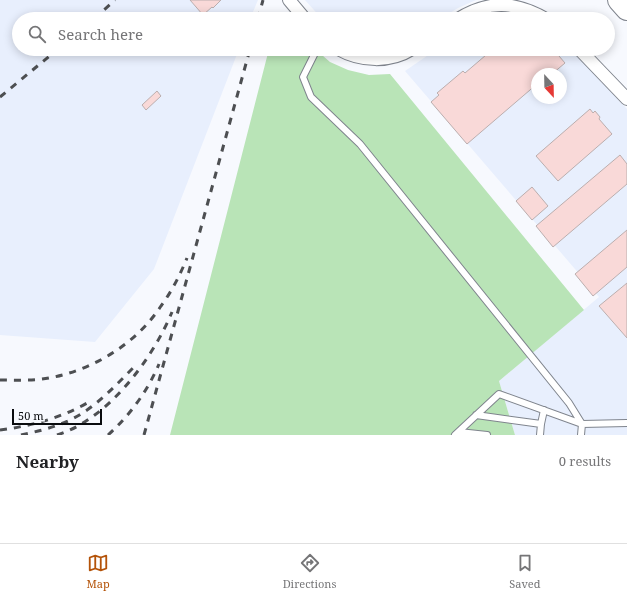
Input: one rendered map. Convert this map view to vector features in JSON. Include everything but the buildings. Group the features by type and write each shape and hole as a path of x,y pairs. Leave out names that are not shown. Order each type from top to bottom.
{"highway":[{"path":"620,0 627,9"}],"street":[{"path":"289,0 300,12"},
{"path":"468,12 480,7 502,4 531,12"},
{"path":"353,56 378,59 396,56"},
{"path":"586,56 627,99"}],"lane":[{"path":"313,56 303,76 312,97 360,144 564,397 582,424 581,435"},
{"path":"457,434 499,394 582,424 627,423"},
{"path":"540,435 544,410"},
{"path":"476,416 541,424"},
{"path":"457,434 487,435"}],"shaded area":[{"path":"0,0 258,0 253,12 12,12 12,56 236,56 154,269 95,342 0,335"},
{"path":"305,0 476,0 451,12 316,12"},
{"path":"427,56 578,56 627,109 627,435 515,435 499,381 599,297 405,71"}],"green space":[{"path":"267,56 323,56 330,62 348,70 369,75 390,74 584,310 499,381 515,435 170,435"}],"railway":[{"path":"102,12 115,0"},
{"path":"260,12 263,0"},
{"path":"0,97 50,56"},
{"path":"144,435 248,56"},
{"path":"0,380 37,380 49,378 82,369 112,353 126,343 151,320 179,277 187,258"},
{"path":"57,435 76,427 94,416 111,402 126,386 153,349 172,312"},
{"path":"108,435 124,419 137,402 149,384 159,364"},
{"path":"21,435 55,426 82,413 106,395 135,366"},
{"path":"0,430 23,426 57,417 89,402"}]}
